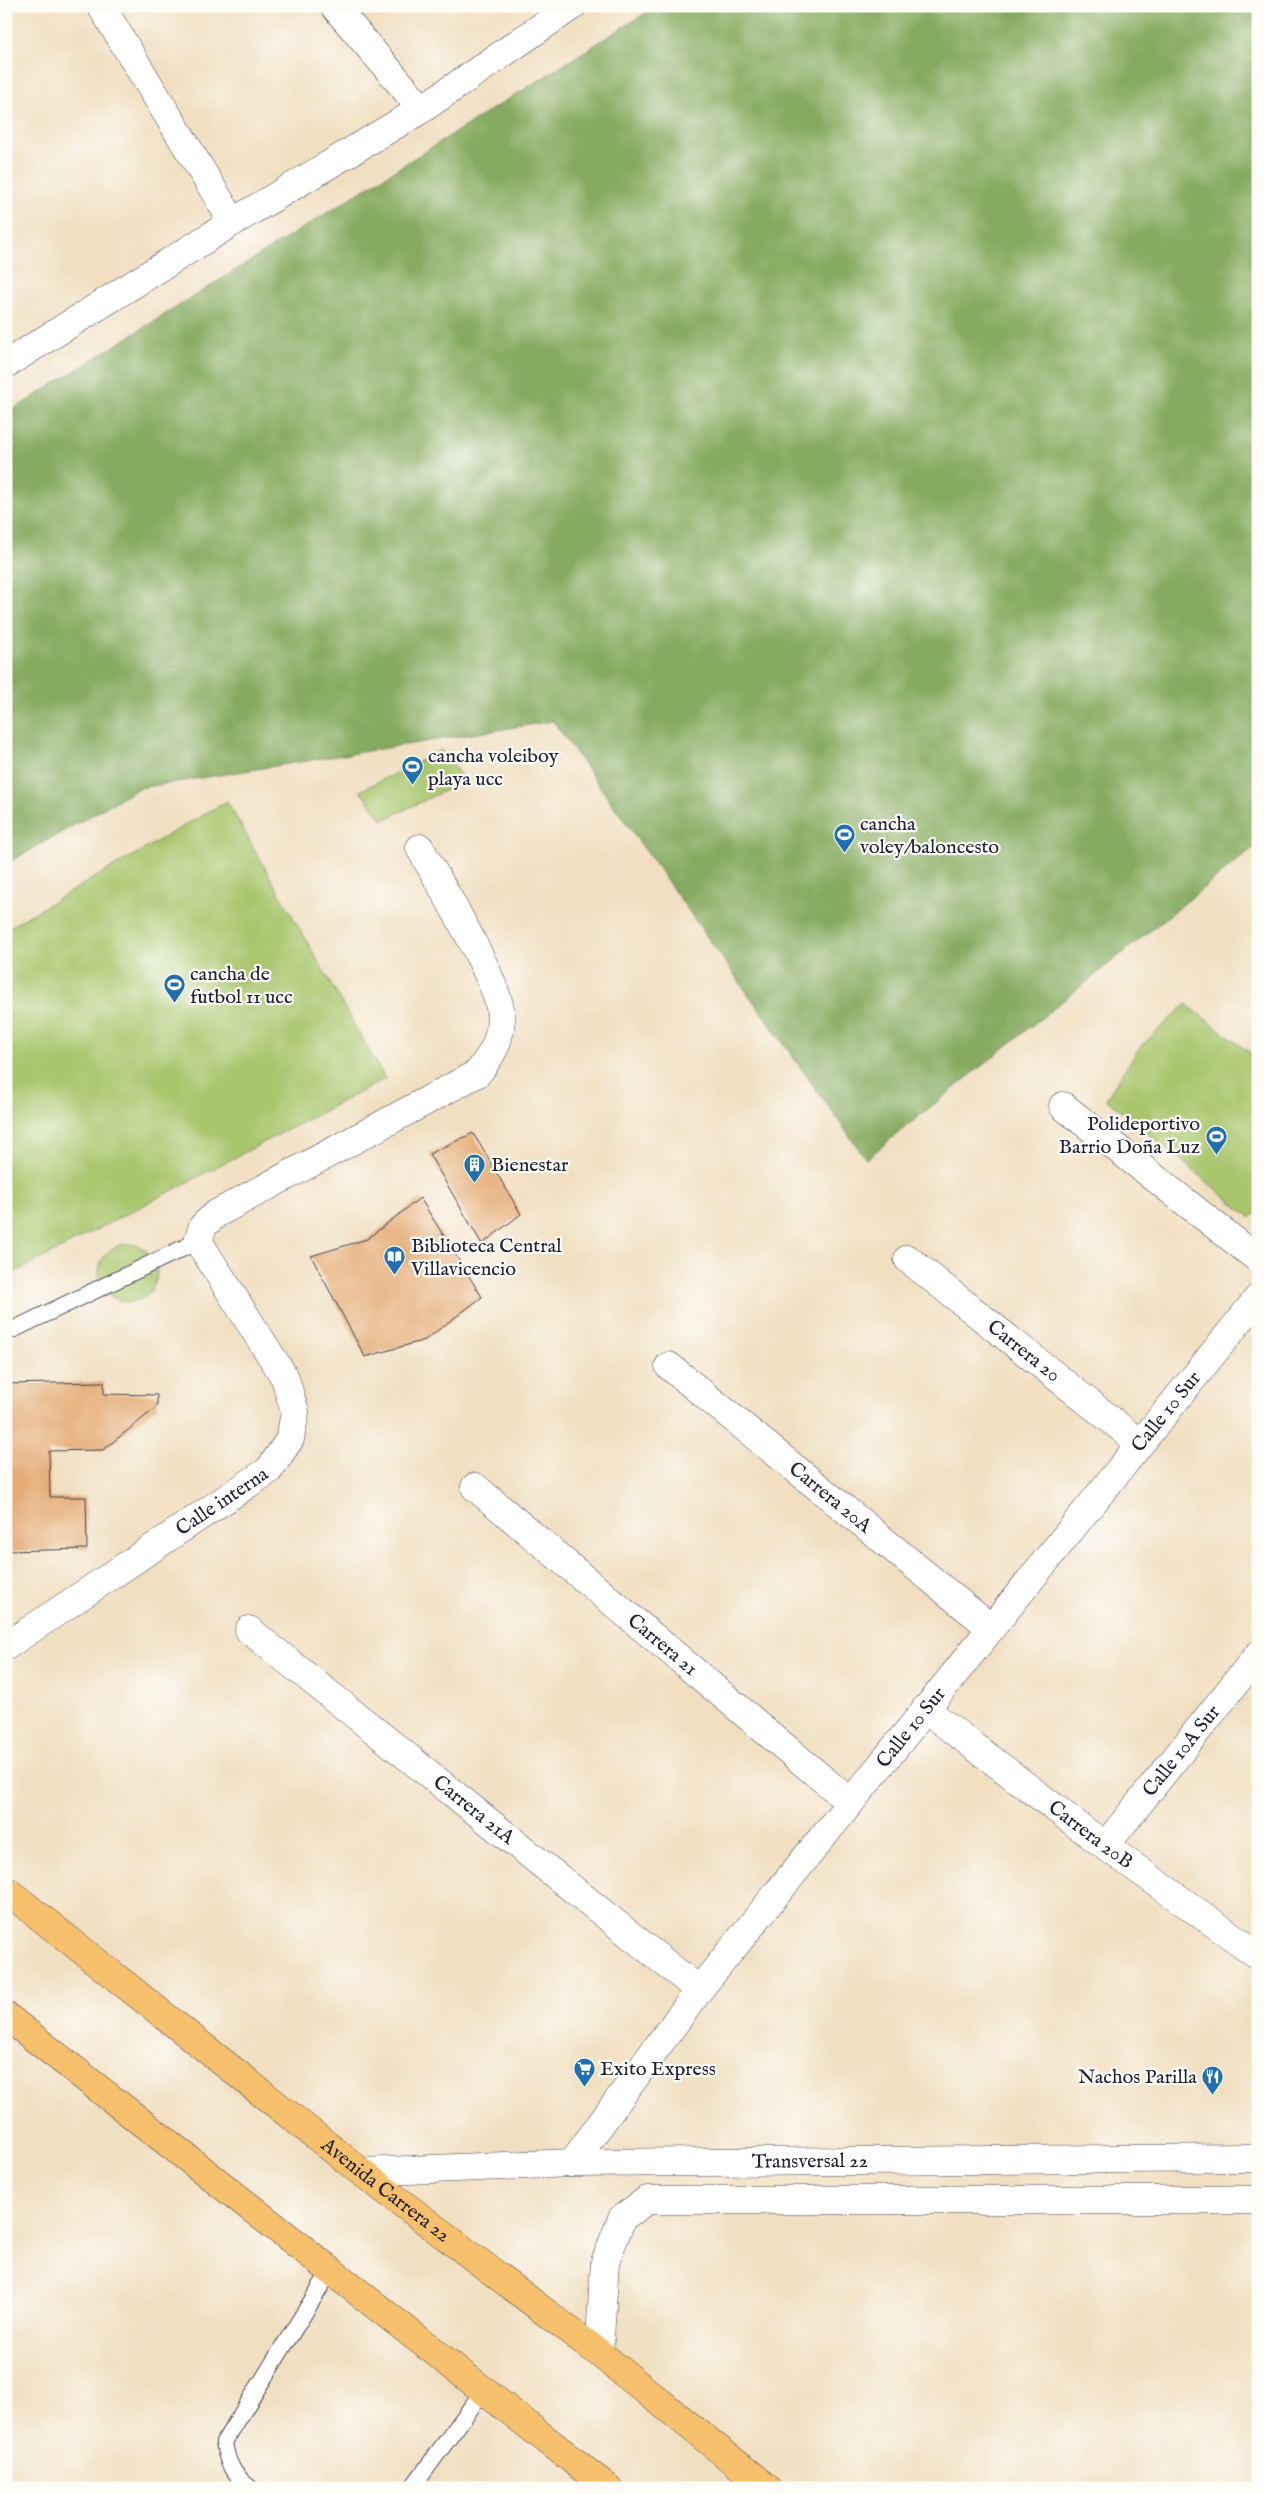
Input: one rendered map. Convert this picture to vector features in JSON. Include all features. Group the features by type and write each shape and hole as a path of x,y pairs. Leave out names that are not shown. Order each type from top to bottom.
{"highway":[{"name":"Avenida Carrera 22","path":"6,1890 361,2172 599,2353 767,2488"},
{"path":"6,2016 608,2488"}],"street":[{"path":"101,6 233,222"},
{"path":"334,6 422,109"},
{"path":"6,364 233,222 422,109 572,6"},
{"path":"198,1241 203,1226 216,1214 478,1074 497,1047 501,1016 494,987 420,848"},
{"path":"1063,1106 1258,1259"},
{"name":"Calle interna","path":"6,1646 269,1470 290,1439 295,1412 285,1378 198,1241"},
{"name":"Carrera 20","path":"908,1259 1140,1443"},
{"name":"Calle 10 Sur","path":"572,2163 699,1990 1258,1298"},
{"name":"Carrera 20A","path":"669,1366 991,1628"},
{"name":"Carrera 21","path":"475,1487 850,1802"},
{"name":"Carrera 21A","path":"248,1630 699,1990"},
{"name":"Calle 10A Sur","path":"1104,1846 1258,1655"},
{"name":"Carrera 20B","path":"925,1710 1104,1846 1258,1956"},
{"name":"Transversal 22","path":"361,2172 572,2163 1258,2158"},
{"name":"Transversal 22","path":"599,2353 605,2262 622,2218 647,2200 1258,2200"}],"lane":[{"path":"6,1333 198,1241"},
{"path":"250,2488 238,2479 226,2461 224,2442 331,2270"},
{"path":"412,2488 484,2390"}],"green space":[{"path":"657,6 1258,6 1258,844 866,1159 553,721 139,788 6,864 6,414"},
{"name":"cancha voleiboy playa ucc","path":"441,750 465,781 383,820 360,791"},
{"name":"cancha de futbol 11 ucc","path":"227,801 385,1079 6,1277 6,929"},
{"name":"Polideportivo Barrio Doña Luz","path":"1186,1004 1258,1059 1258,1211 1251,1218 1106,1099 1139,1048"},
{"path":"122,1244 134,1244 149,1252 157,1267 157,1279 149,1294 134,1302 122,1302 107,1294 99,1279 99,1267 107,1252"}],"building":[{"name":"Bienestar","path":"473,1133 521,1214 482,1244 429,1154"},
{"name":"Biblioteca Central Villavicencio","path":"420,1198 482,1297 425,1340 365,1357 311,1256 367,1239"},
{"path":"104,1382 104,1394 157,1395 157,1407 103,1450 49,1451 50,1497 86,1497 87,1549 6,1551 6,1384"}],"place":[{"name":"cancha voleiboy playa ucc","path":"412,786"},
{"name":"cancha voley/baloncesto","path":"844,854"},
{"name":"cancha de futbol 11 ucc","path":"174,1004"},
{"name":"Polideportivo Barrio Doña Luz","path":"1216,1155"},
{"name":"Bienestar","path":"475,1184"},
{"name":"Biblioteca Central Villavicencio","path":"395,1276"},
{"name":"Exito Express","path":"584,2088"},
{"name":"Nachos Parilla","path":"1213,2096"}]}
